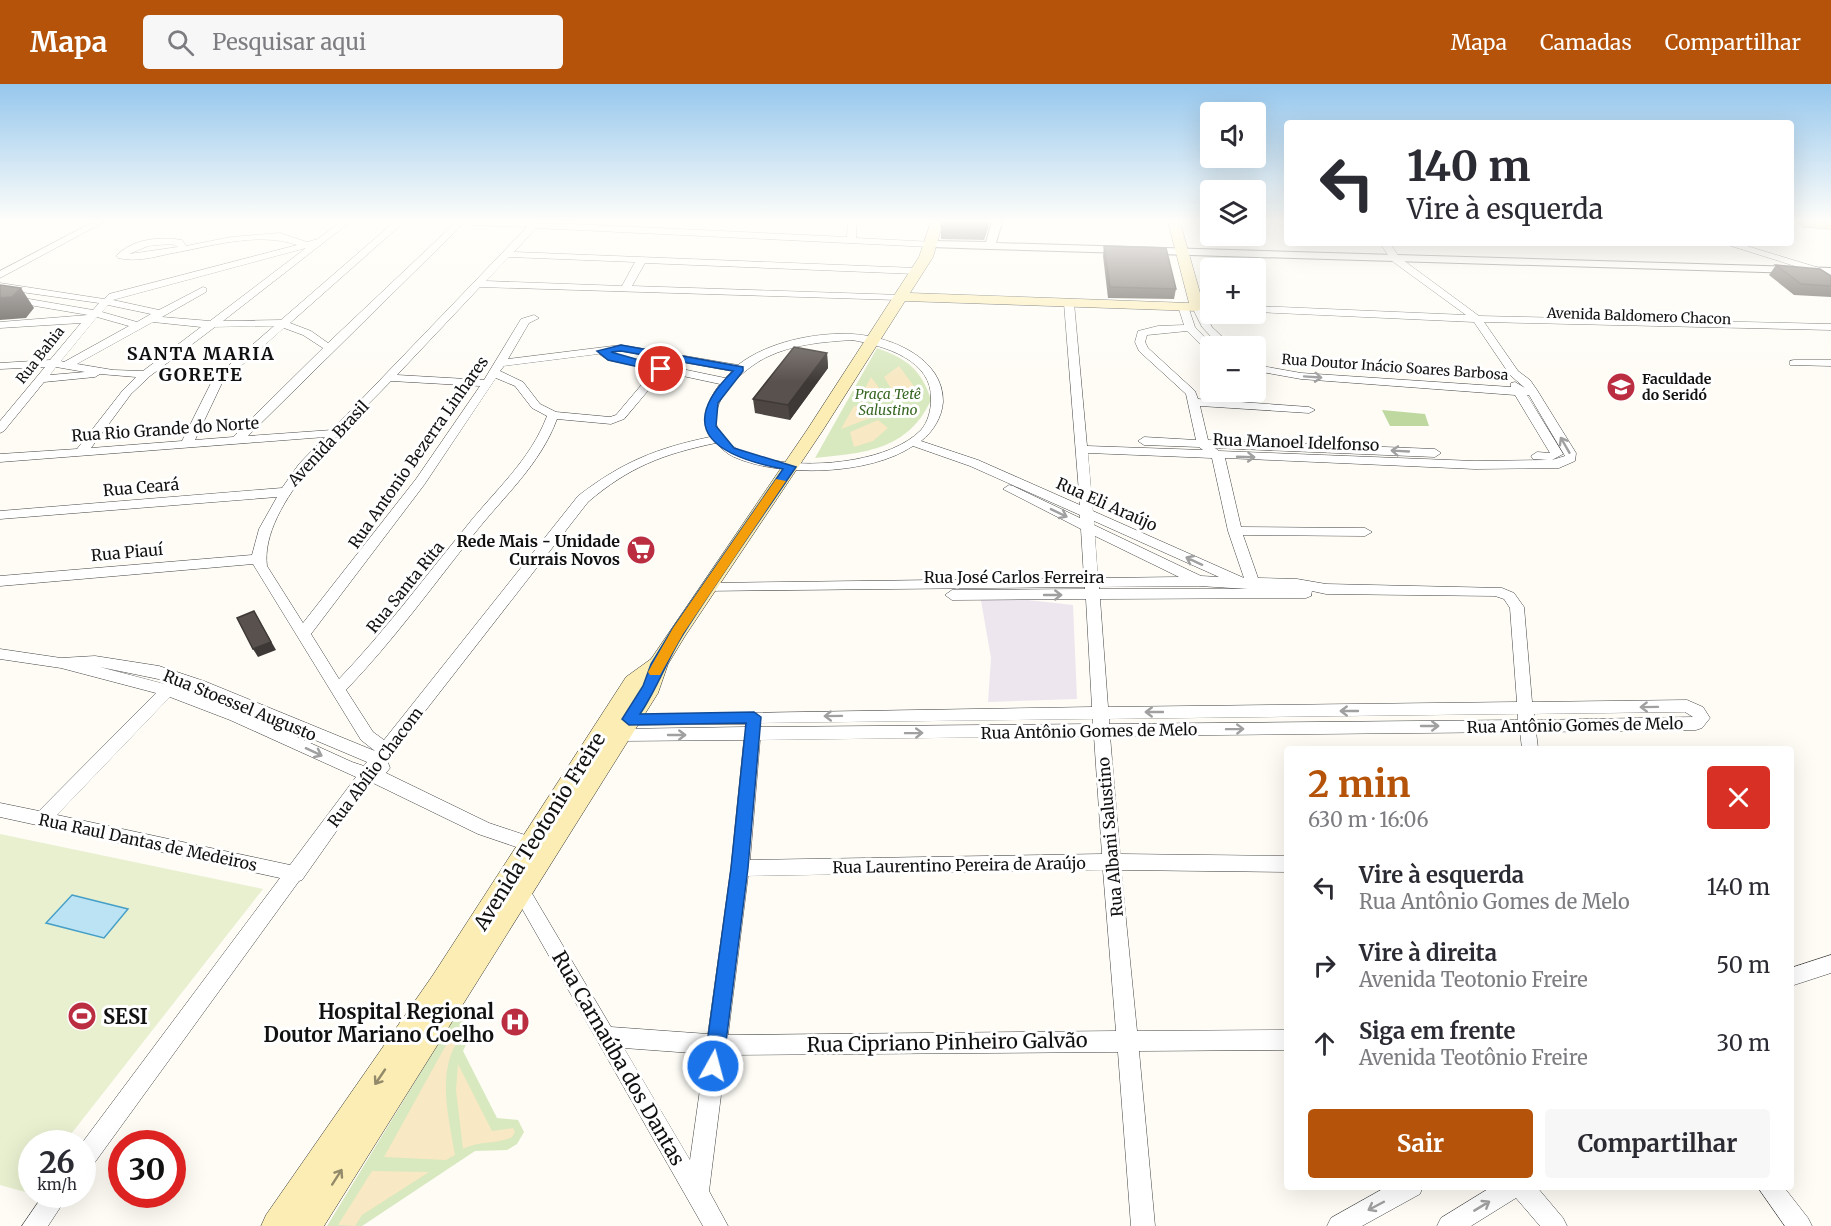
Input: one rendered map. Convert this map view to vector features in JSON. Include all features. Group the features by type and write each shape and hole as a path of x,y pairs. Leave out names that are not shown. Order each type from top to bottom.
{"main road":[{"path":"658,664 790,467 913,275"},
{"path":"898,297 1197,307 1185,275"},
{"name":"Avenida Teotonio Freire","path":"305,1226 650,687 658,664"},
{"name":"Avenida Teotonio Freire","path":"277,1226 443,984 634,683 658,664"}],"street":[{"path":"105,301 127,290 186,275"},
{"path":"81,452 127,392 146,374 275,275"},
{"path":"187,443 217,381 337,275"},
{"path":"238,439 405,275"},
{"name":"Avenida Brasil","path":"257,559 258,550 285,492 333,433 391,378 485,275"},
{"path":"625,289 633,275"},
{"path":"1418,275 1474,315 1571,458 1559,464 1504,460"},
{"path":"1815,275 1831,288"},
{"path":"477,284 898,297"},
{"path":"0,286 105,301 180,324 281,323 307,333 329,348"},
{"path":"68,364 203,290"},
{"path":"0,297 137,325"},
{"name":"Rua Bahia","path":"0,429 105,301"},
{"name":"Rua Albani Salustino","path":"1069,303 1082,444 1085,518 1101,730 1143,1226"},
{"path":"1190,328 1197,307"},
{"path":"1197,307 1202,322 1213,336"},
{"name":"Avenida Baldomero Chacon","path":"1266,309 1448,315 1831,321"},
{"path":"0,324 92,315"},
{"name":"Avenida Baldomero Chacon","path":"1474,315 1831,327"},
{"name":"Rua Antonio Bezerra Linhares","path":"303,634 399,512 495,373 525,321 534,318"},
{"path":"1200,338 1190,328 1149,330 1142,333 1140,342 1143,349 1187,388 1211,450 1253,587"},
{"path":"833,338 872,340 904,352 922,364 933,378 939,393 937,407 925,432 913,442 879,457 848,465 790,467 755,460 730,450 717,439 710,426 713,403 726,382 740,369 770,352 795,344 833,338"},
{"path":"391,378 495,373 621,348 740,369"},
{"path":"602,351 612,358 726,382"},
{"name":"Rua Doutor Inácio Soares Barbosa","path":"1266,361 1521,384"},
{"path":"0,366 53,363 113,373"},
{"path":"1794,363 1831,363"},
{"path":"495,373 519,384 536,406 553,415 611,421 618,419 661,369"},
{"name":"Rua Doutor Inácio Soares Barbosa","path":"1266,370 1301,376 1521,384"},
{"path":"41,380 113,373 146,374"},
{"path":"1193,402 1310,410"},
{"path":"0,410 16,408"},
{"name":"Rua Santa Rita","path":"338,688 375,651 489,507 538,454 553,415"},
{"name":"Rua Rio Grande do Norte","path":"0,458 333,433"},
{"name":"Rua Abílio Chacom","path":"96,1142 382,755 583,499 628,464 657,452 717,439"},
{"name":"Rua Eli Araújo","path":"913,442 951,458 969,470 1253,587"},
{"name":"Rua Manoel Idelfonso","path":"1082,444 1504,460"},
{"name":"Rua Manoel Idelfonso","path":"1082,444 1504,460"},
{"name":"Rua Ceará","path":"0,515 285,492"},
{"name":"Rua Eli Araújo","path":"1085,518 1201,588"},
{"path":"1235,531 1365,532"},
{"path":"257,559 367,736 382,755 386,780"},
{"name":"Rua Piauí","path":"0,581 257,559"},
{"name":"Rua José Carlos Ferreira","path":"704,593 1253,587 1303,593 1326,589 1497,591 1514,601 1517,607 1525,709"},
{"name":"Rua Stoessel Augusto","path":"0,654 129,673 173,684 242,711 382,755"},
{"path":"42,819 173,684"},
{"name":"Rua Antônio Gomes de Melo","path":"624,727 753,726 884,733 1696,724 1702,718 1697,711 1687,706 883,716 753,726"},
{"path":"1525,709 1530,746"},
{"name":"Rua Stoessel Augusto","path":"242,711 367,775"},
{"path":"1300,711 1306,728"},
{"path":"1398,711 1404,727"},
{"path":"1199,712 1204,729"},
{"path":"970,715 970,732"},
{"path":"883,716 884,733"},
{"path":"697,1193 740,868 753,726"},
{"path":"367,775 386,780 484,829 531,844"},
{"name":"Rua Raul Dantas de Medeiros","path":"0,810 296,874"},
{"name":"Rua Laurentino Pereira de Araújo","path":"740,868 1112,862 1284,864"},
{"name":"Rua Carnaúba dos Dantas","path":"521,891 716,1226"},
{"path":"1794,976 1831,964"},
{"name":"Rua Cipriano Pinheiro Galvão","path":"607,1036 716,1045 1284,1040"},
{"path":"1340,1226 1406,1190"},
{"path":"1449,1226 1508,1190"},
{"path":"1524,1190 1555,1226"},
{"path":"1771,1190 1800,1226"},
{"path":"34,1226 48,1208"}],"shaded area":[{"path":"980,595 1073,605 1077,699 988,702 991,658"}],"green space":[{"name":"Praça Tetê Salustino","path":"877,348 912,366 923,381 931,400 921,417 910,429 883,446 851,454 815,458"},
{"path":"1382,410 1425,414 1429,426 1390,426"},
{"name":"SESI","path":"0,834 263,889 74,1130 18,1130 18,1190 0,1185"},
{"path":"459,1017 466,1018 473,1029 463,1051 497,1118 518,1120 524,1132 517,1144 507,1150 475,1151 362,1226 327,1226 451,1023"}],"sand":[{"path":"899,366 916,389 894,394 884,377"},
{"path":"871,377 883,393 883,402 860,398"},
{"path":"854,406 878,410 873,417 841,429"},
{"path":"878,420 888,428 873,441 854,447 850,432"},
{"path":"459,1030 463,1031 452,1052 446,1077 447,1104 455,1155 446,1160 384,1157 451,1036"},
{"path":"458,1064 492,1131 513,1128 515,1132 512,1137 475,1144 463,1149 456,1090"},
{"path":"372,1171 429,1172 362,1215 355,1226 338,1225"}],"water":[{"path":"72,895 128,909 104,938 46,923"}],"building":[{"path":"1108,275 1173,275 1176,289 1110,287"},
{"path":"1790,275 1831,276 1831,286 1801,284"},
{"path":"0,285 21,288 12,297 0,298"},
{"path":"794,347 827,353 788,405 753,399"},
{"path":"254,611 271,642 253,649 237,618"}],"slow traffic":[{"path":"655,672 678,631 780,481"}],"place":[{"name":"Faculdade do Seridó","path":"1621,387"},
{"name":"Rede Mais - Unidade Currais Novos","path":"641,550"},
{"name":"SESI","path":"82,1016"},
{"name":"Hospital Regional Doutor Mariano Coelho","path":"515,1022"}],"district":[{"name":"SANTA MARIA GORETE","path":"201,363"}],"route":[{"path":"661,369 612,358 602,351 621,348 740,369 726,382 713,403 710,426 717,439 730,450 755,460 790,467 678,631 658,664 650,687 629,719 754,717 740,868 713,1066"}]}
